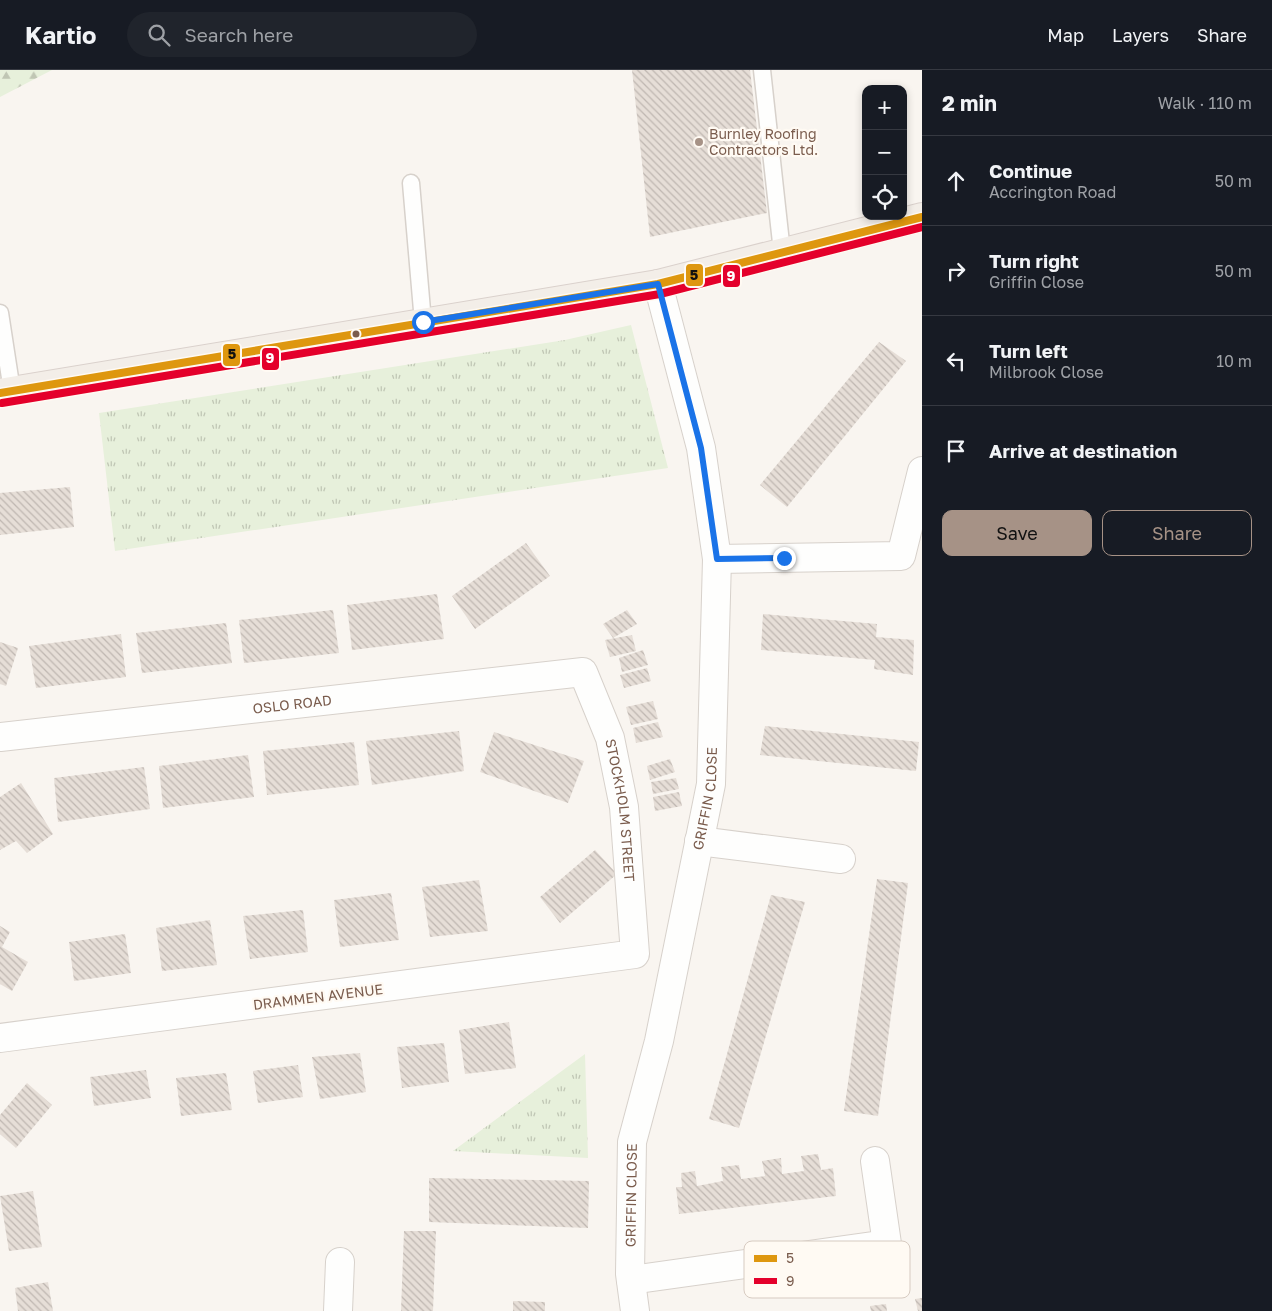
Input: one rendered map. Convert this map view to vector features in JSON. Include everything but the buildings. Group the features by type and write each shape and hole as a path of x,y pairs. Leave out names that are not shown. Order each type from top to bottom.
{"main road":[{"path":"6,392 658,284 922,217"}],"street":[{"name":"GRIFFIN CLOSE","path":"635,1311 631,1280 632,1142 659,1041 711,784 717,559 701,448 658,284"},
{"path":"717,559 901,556 922,471"},
{"name":"OSLO ROAD","path":"0,736 584,672"},
{"name":"STOCKHOLM STREET","path":"584,672 610,738 624,807 635,954"},
{"path":"699,841 841,859"},
{"name":"DRAMMEN AVENUE","path":"0,1038 635,954"},
{"path":"876,1161 887,1241"},
{"path":"338,1311 340,1262"},
{"path":"631,1280 744,1264"}],"lane":[{"path":"762,70 782,252"},
{"path":"411,183 423,322"},
{"path":"0,313 6,392"}],"green space":[{"path":"0,70 52,70 0,97"},
{"path":"631,325 668,468 115,551 99,413 565,340"},
{"path":"585,1054 588,1158 453,1151"}],"transit line":[{"name":"5","path":"0,393 658,284 922,217"},
{"name":"9","path":"2,403 660,294 922,227"}],"place":[{"name":"Burnley Roofing Contractors Ltd.","path":"699,142"}],"route":[{"path":"423,322 658,284 701,448 717,559 784,558"}]}
